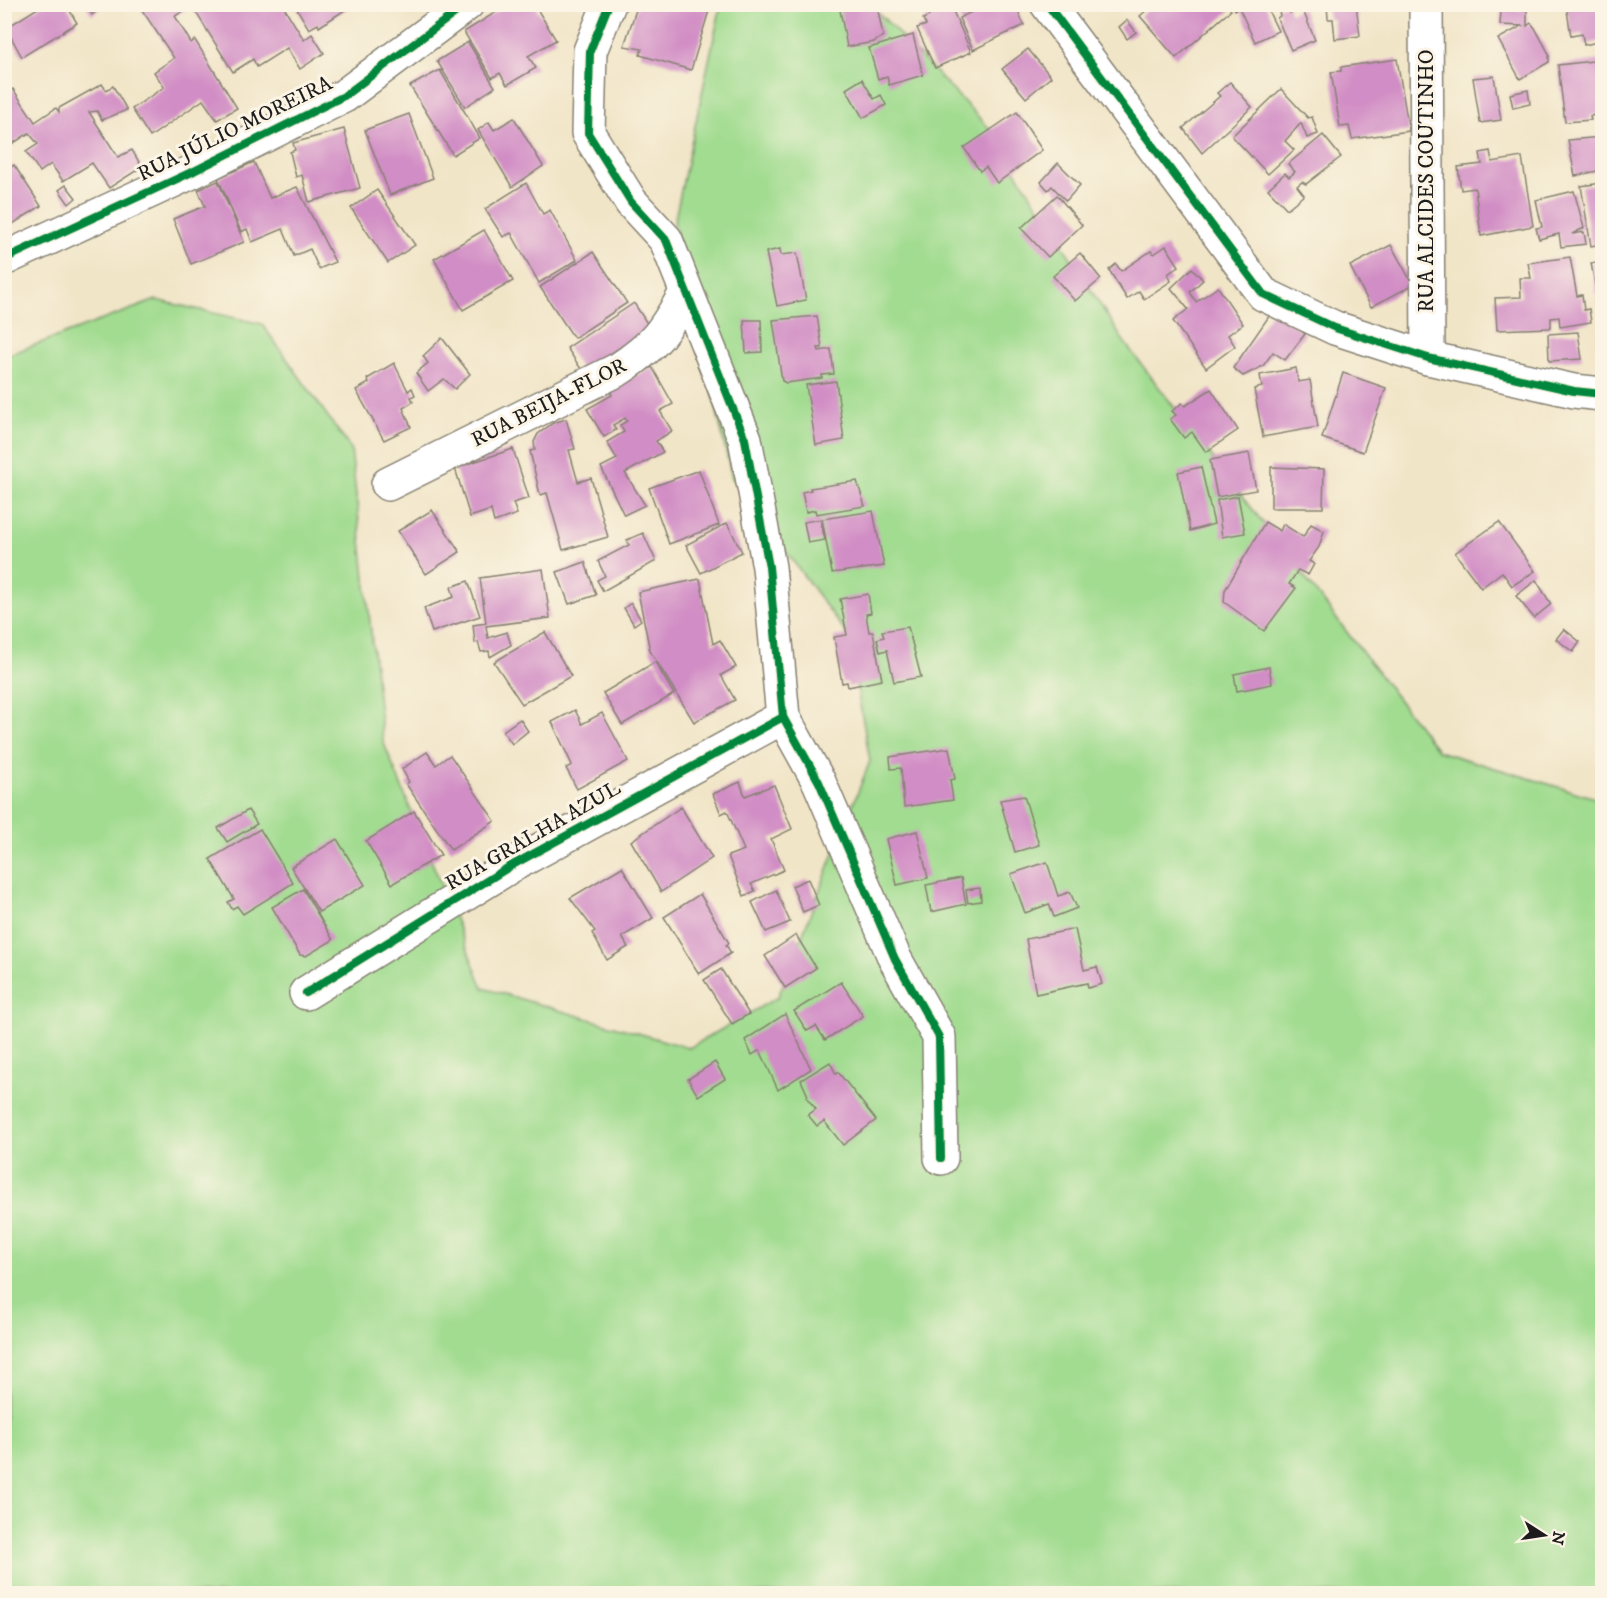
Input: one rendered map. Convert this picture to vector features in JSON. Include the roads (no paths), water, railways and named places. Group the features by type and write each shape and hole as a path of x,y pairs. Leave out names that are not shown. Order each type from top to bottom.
{"street":[{"name":"RUA JÚLIO MOREIRA","path":"4,260 195,171 344,96 467,4"},
{"path":"609,4 590,51 588,133 631,202 666,240 745,439 769,567 783,717 819,782 896,959 939,1037 941,1158"},
{"path":"1047,4 1263,294 1335,328 1428,358 1574,391 1602,394"},
{"name":"RUA ALCIDES COUTINHO","path":"1426,4 1428,358"},
{"name":"RUA BEIJA-FLOR","path":"388,484 619,369 647,351 661,334 686,293"},
{"name":"RUA GRALHA AZUL","path":"306,993 508,867 783,717"}]}
